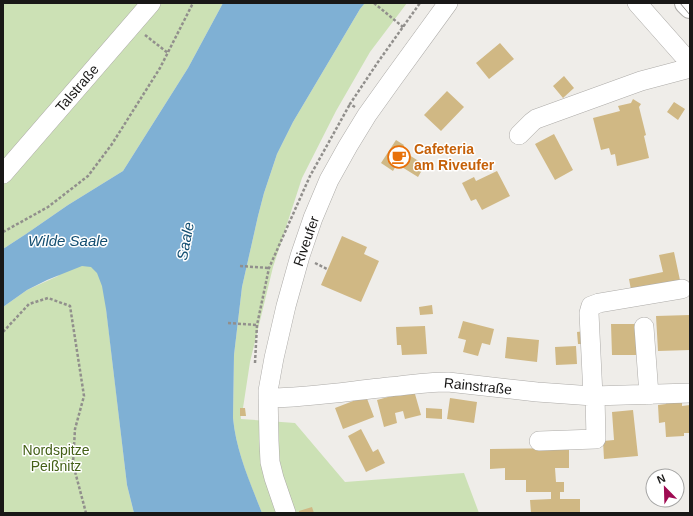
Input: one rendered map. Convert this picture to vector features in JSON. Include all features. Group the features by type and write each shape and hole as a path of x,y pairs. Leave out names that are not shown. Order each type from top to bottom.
{"main road":[{"path":"686,3 690,7"}],"street":[{"name":"Talstraße","path":"3,174 151,3"},
{"name":"Riveufer","path":"286,513 270,462 268,391 286,306 302,250 313,218 329,180 348,146 367,115 448,3"},
{"path":"637,3 690,64"},
{"path":"519,135 536,119 641,81 690,68"},
{"path":"539,441 596,439 589,313 591,306 599,303 682,289"},
{"path":"644,327 649,395"},
{"name":"Rainstraße","path":"268,398 294,398 436,382 594,396 690,393"}],"path":[{"path":"3,232 48,207 88,176 112,144 160,68 193,3"},
{"path":"374,3 402,27"},
{"path":"367,115 350,104 420,3"},
{"path":"132,25 168,53"},
{"path":"240,266 269,268"},
{"path":"3,332 29,304 48,298 70,306 84,396 75,429 73,464 86,513"},
{"path":"228,322 257,325"}],"green space":[{"path":"3,3 223,3 188,68 123,171 68,205 3,249"},
{"path":"365,3 407,3 370,52 336,111 302,178 273,267 250,362 243,408 240,408 241,419 295,423 345,482 464,473 479,513 262,513 244,467 237,443 233,418 234,355 242,287 264,193 277,154 293,122"},
{"name":"Nordspitze Peißnitz","path":"69,260 107,270 106,308 127,485 134,513 3,513 3,307 27,290 58,276"}],"water":[{"path":"223,3 365,3 293,122 277,154 264,193 242,287 234,355 233,418 240,454 262,513 134,513 127,485 106,309 102,286 97,273 91,267 82,266 27,290 3,307 3,249 68,205 123,171 188,68"}],"building":[{"path":"500,43 514,59 489,79 476,63"},
{"path":"564,76 574,88 563,98 553,86"},
{"path":"447,91 464,107 441,131 424,115"},
{"path":"633,99 641,104 639,107 646,135 644,136 649,158 617,166 615,154 611,155 609,148 601,150 593,118 620,111 618,106 631,103"},
{"path":"674,102 685,109 678,120 667,112"},
{"path":"554,134 573,170 555,180 535,144"},
{"name":"Cafeteria am Riveufer","path":"396,140 404,145 401,150 425,165 418,177 397,164 393,171 381,163"},
{"path":"497,171 510,196 482,210 476,199 471,201 462,183 474,177 476,181"},
{"path":"342,236 367,247 364,254 379,261 361,302 321,285"},
{"path":"674,252 681,285 632,295 629,279 663,272 659,255"},
{"path":"432,305 433,314 420,315 419,307"},
{"path":"690,315 690,350 658,351 656,316"},
{"path":"463,321 494,329 490,345 482,343 478,356 463,352 466,340 458,338"},
{"path":"611,324 638,324 639,355 612,355"},
{"path":"425,326 427,354 402,355 401,345 397,345 396,327"},
{"path":"585,331 586,344 578,344 577,332"},
{"path":"507,337 539,340 537,362 505,358"},
{"path":"576,346 577,364 556,365 555,347"},
{"path":"406,392 407,394 415,394 421,415 405,419 403,411 395,413 397,423 384,427 377,400"},
{"path":"366,396 374,417 343,429 335,408"},
{"path":"450,398 477,402 474,423 447,419"},
{"path":"682,402 682,406 690,405 690,433 684,433 684,436 666,437 665,422 659,423 658,405"},
{"path":"240,408 245,408 246,416 240,416"},
{"path":"426,408 442,409 442,419 426,418"},
{"path":"633,410 638,456 604,459 603,441 614,440 612,412"},
{"path":"361,429 373,452 378,449 385,463 366,472 348,436"},
{"path":"569,448 569,468 555,468 556,482 564,482 564,492 560,492 560,499 580,499 580,513 531,513 530,500 551,499 551,492 526,492 526,480 505,480 505,468 490,469 490,449"},
{"path":"312,507 314,513 299,513 299,511"}],"tram line":[{"path":"680,3 690,15"}],"place":[{"name":"Cafeteria am Riveufer","path":"399,157"}],"water label":[{"name":"Wilde Saale","path":"68,240"},
{"name":"Saale","path":"185,241"}]}
